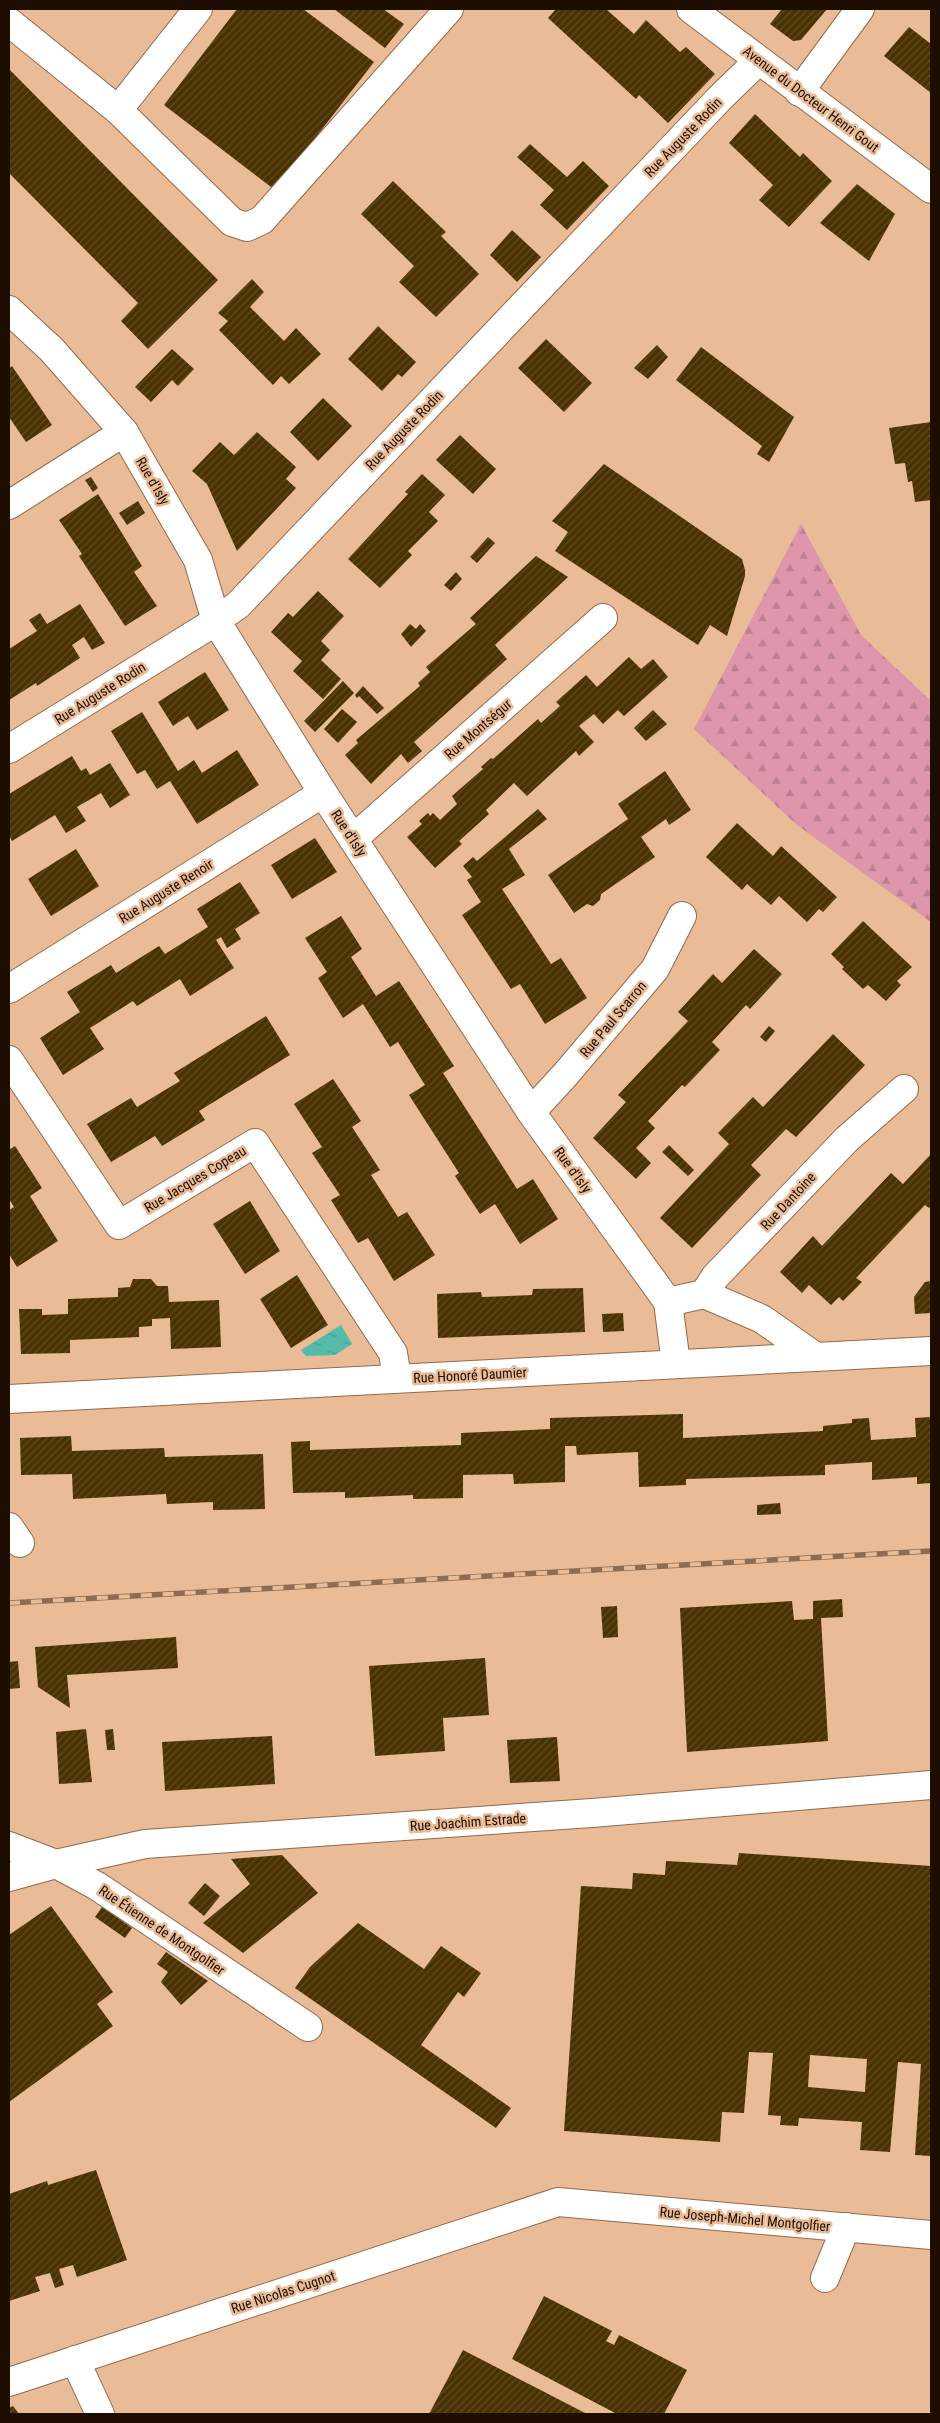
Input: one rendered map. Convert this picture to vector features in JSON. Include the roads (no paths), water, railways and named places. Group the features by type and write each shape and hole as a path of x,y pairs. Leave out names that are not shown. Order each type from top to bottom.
{"street":[{"path":"9,22 118,110 232,222 247,227 262,220 449,9"},
{"name":"Avenue du Docteur Henri Gout","path":"691,9 799,92 931,189"},
{"path":"799,92 860,9"},
{"path":"118,110 191,11"},
{"name":"Rue Auguste Rodin","path":"9,749 216,621 238,605 713,105 758,61"},
{"name":"Rue d'Isly","path":"9,310 52,350 124,432 198,560 216,621 323,793 531,1112 668,1302 676,1364"},
{"path":"9,505 124,432"},
{"name":"Rue Montségur","path":"353,839 604,618"},
{"name":"Rue Auguste Renoir","path":"9,989 323,793"},
{"name":"Rue Paul Scarron","path":"531,1112 565,1076 656,968 682,916"},
{"name":"Rue Jacques Copeau","path":"9,1060 119,1225 255,1143 393,1353 397,1378"},
{"name":"Rue Dantoine","path":"704,1294 716,1277 847,1139 904,1089"},
{"path":"668,1302 704,1294 762,1319 816,1357"},
{"name":"Rue Honoré Daumier","path":"9,1399 931,1351"},
{"name":"Rue Joachim Estrade","path":"9,1877 56,1864 145,1844 592,1813 931,1785"},
{"name":"Rue Étienne de Montgolfier","path":"9,1846 56,1864 97,1886 308,2027"},
{"name":"Rue Joseph-Michel Montgolfier","path":"558,2202 931,2235"},
{"name":"Rue Nicolas Cugnot","path":"9,2382 558,2202"},
{"path":"825,2278 846,2228"},
{"path":"75,2360 100,2414"}],"water":[{"path":"341,1325 352,1344 335,1355 306,1356 301,1350"}],"railway":[{"path":"9,1603 931,1551"}]}
